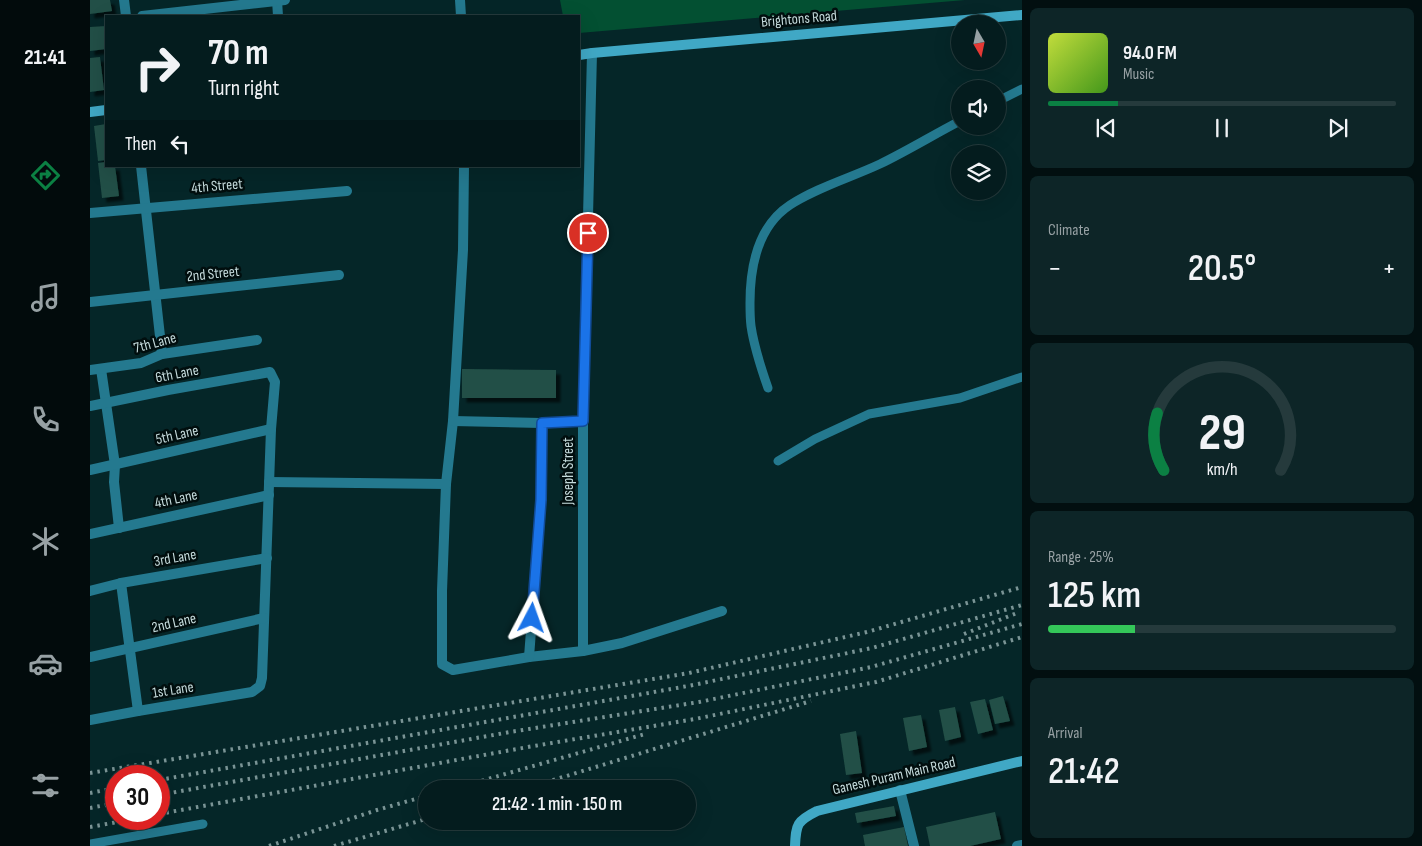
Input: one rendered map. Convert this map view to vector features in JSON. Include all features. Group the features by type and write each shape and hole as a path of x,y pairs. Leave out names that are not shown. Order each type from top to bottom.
{"street":[{"path":"124,0 126,15"},
{"path":"151,15 280,0 278,15"},
{"path":"460,0 461,15"},
{"name":"Brightons Road","path":"580,55 592,52 1022,15"},
{"name":"Joseph Street","path":"582,651 583,421 592,52"},
{"path":"90,112 105,110"},
{"path":"141,167 162,354"},
{"path":"464,167 463,250 453,421 446,484 442,592 442,664 453,670 529,657 582,651 622,643 722,611"},
{"name":"4th Street","path":"90,213 347,190"},
{"name":"2nd Street","path":"90,302 339,275"},
{"name":"7th Lane","path":"90,370 141,363 162,354 257,340"},
{"path":"101,369 115,465 114,482 119,528"},
{"name":"6th Lane","path":"90,406 270,372 274,382 271,429"},
{"path":"453,421 542,423 583,421"},
{"path":"529,657 541,500 542,423"},
{"path":"264,618 271,429"},
{"name":"5th Lane","path":"90,470 271,429"},
{"path":"269,482 446,484"},
{"name":"4th Lane","path":"90,534 269,495"},
{"name":"3rd Lane","path":"90,591 122,583 267,558"},
{"path":"122,583 138,711"},
{"name":"2nd Lane","path":"90,657 264,618"},
{"name":"1st Lane","path":"90,720 252,692 260,686 262,678 264,618"},
{"name":"Ganesh Puram Main Road","path":"795,846 798,824 805,817 829,807 1022,761"},
{"path":"900,790 914,846"},
{"path":"1017,846 1022,845"}],"lane":[{"path":"1006,98 1022,89"},
{"path":"768,388 750,325 750,294 754,260 763,236 776,217 790,205 830,185 880,164 951,126"},
{"path":"778,461 870,414 960,398 1022,377"},
{"path":"90,844 203,824"}],"green space":[{"path":"560,0 965,0 580,33 580,15 563,15"}],"building":[{"path":"90,0 110,0 112,11 90,14"},
{"path":"105,26 105,49 90,51 90,27"},
{"path":"100,57 104,90 90,92 90,58"},
{"path":"105,124 105,160 98,161 94,126"},
{"path":"105,162 105,167 115,167 119,196 102,198 98,163"},
{"path":"462,369 556,370 556,398 462,398"},
{"path":"1003,696 1010,721 995,724 989,700"},
{"path":"985,699 993,730 978,734 970,702"},
{"path":"955,707 961,737 945,741 939,710"},
{"path":"921,715 927,747 909,751 903,718"},
{"path":"856,731 862,773 846,775 840,734"},
{"path":"894,806 896,816 857,823 855,813"},
{"path":"995,812 1001,839 970,846 930,846 926,827"},
{"path":"904,827 908,846 865,846 863,835"}],"railway":[{"path":"90,773 689,673 867,632 1022,587"},
{"path":"170,778 688,686 872,648 1022,605"},
{"path":"964,634 1017,613"},
{"path":"170,793 510,732 699,702 871,667 1022,624"},
{"path":"170,812 528,747 695,719 876,682 1022,637"},
{"path":"553,780 811,701"},
{"path":"484,780 645,734"},
{"path":"90,793 105,790"},
{"path":"269,846 418,798"},
{"path":"90,808 105,805"},
{"path":"334,846 418,821"},
{"path":"90,827 105,824"}],"route":[{"path":"532,618 541,500 542,423 583,421 588,233"}]}
